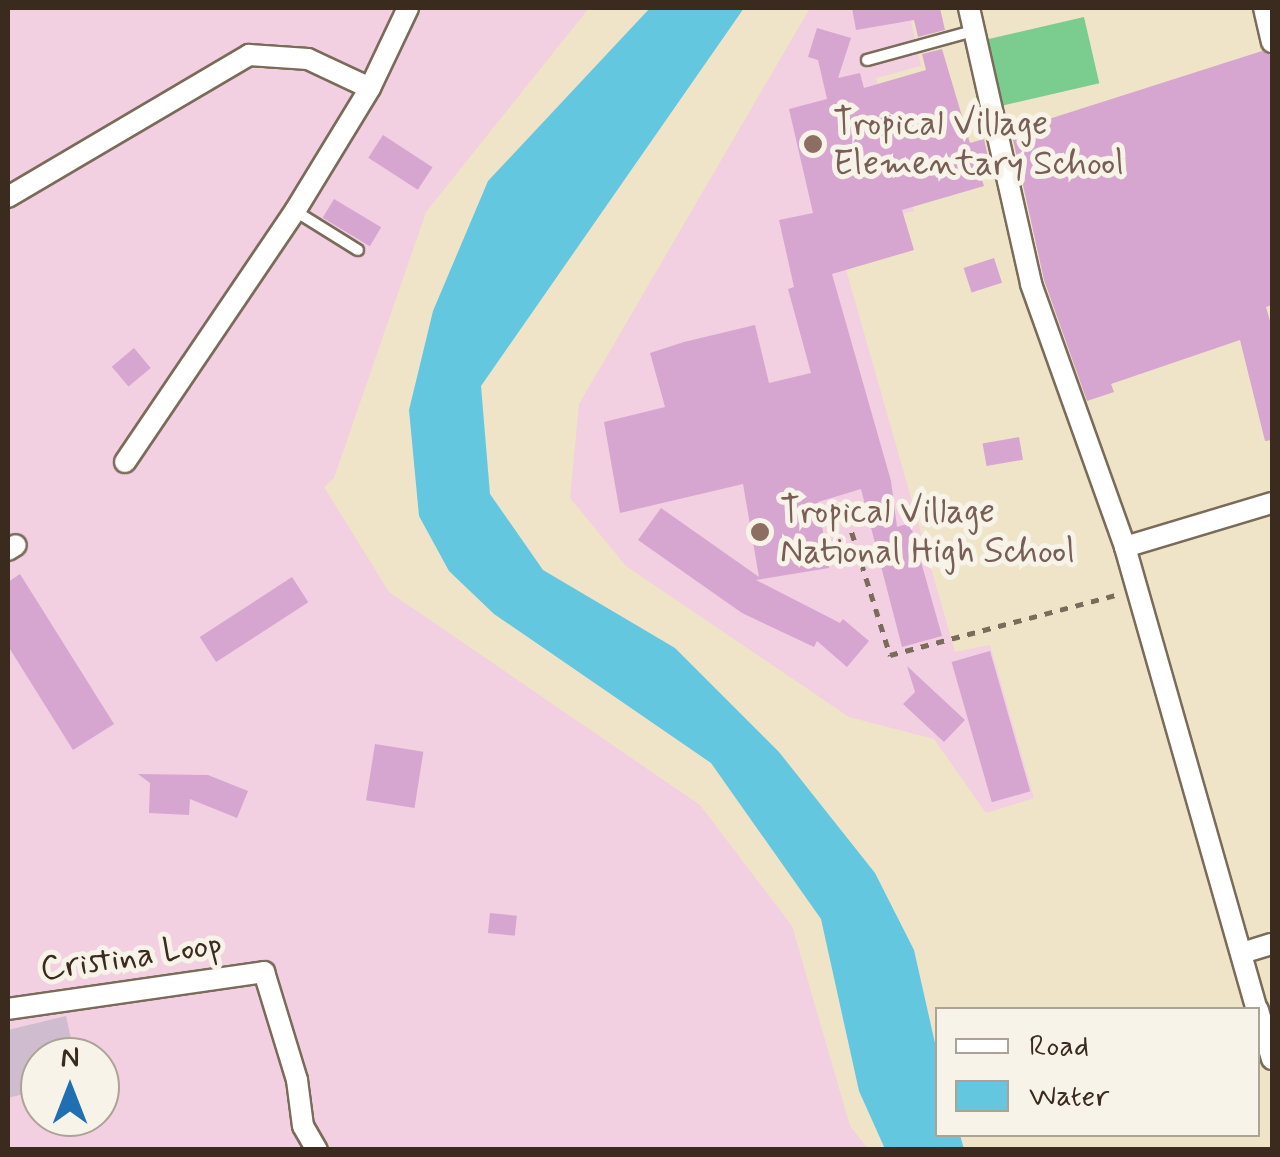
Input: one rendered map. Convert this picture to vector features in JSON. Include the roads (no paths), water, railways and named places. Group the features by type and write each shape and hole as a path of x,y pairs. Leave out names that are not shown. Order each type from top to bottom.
{"street":[{"path":"124,462 295,211 370,88 408,8"},
{"path":"969,8 1031,284 1125,547 1134,590 1257,1007"},
{"path":"1264,8 1272,42"},
{"path":"8,197 249,55 308,59 370,88"},
{"path":"1125,547 1272,503"},
{"path":"1242,952 1272,944"},
{"name":"Cristina Loop","path":"8,1009 264,972 297,1080 303,1126 317,1150"},
{"path":"1260,1017 1272,1059"}],"lane":[{"path":"867,60 972,31"},
{"path":"295,211 358,250"}],"water":[{"path":"650,8 744,8 481,386 490,494 543,570 675,648 779,752 875,873 914,950 935,1043 935,1137 961,1137 964,1149 885,1149 859,1091 821,919 711,763 494,614 449,571 419,516 409,410 433,311 488,181"}],"place":[{"name":"Tropical Village Elementary School","path":"813,144"},
{"name":"Tropical Village National High School","path":"760,532"}]}
